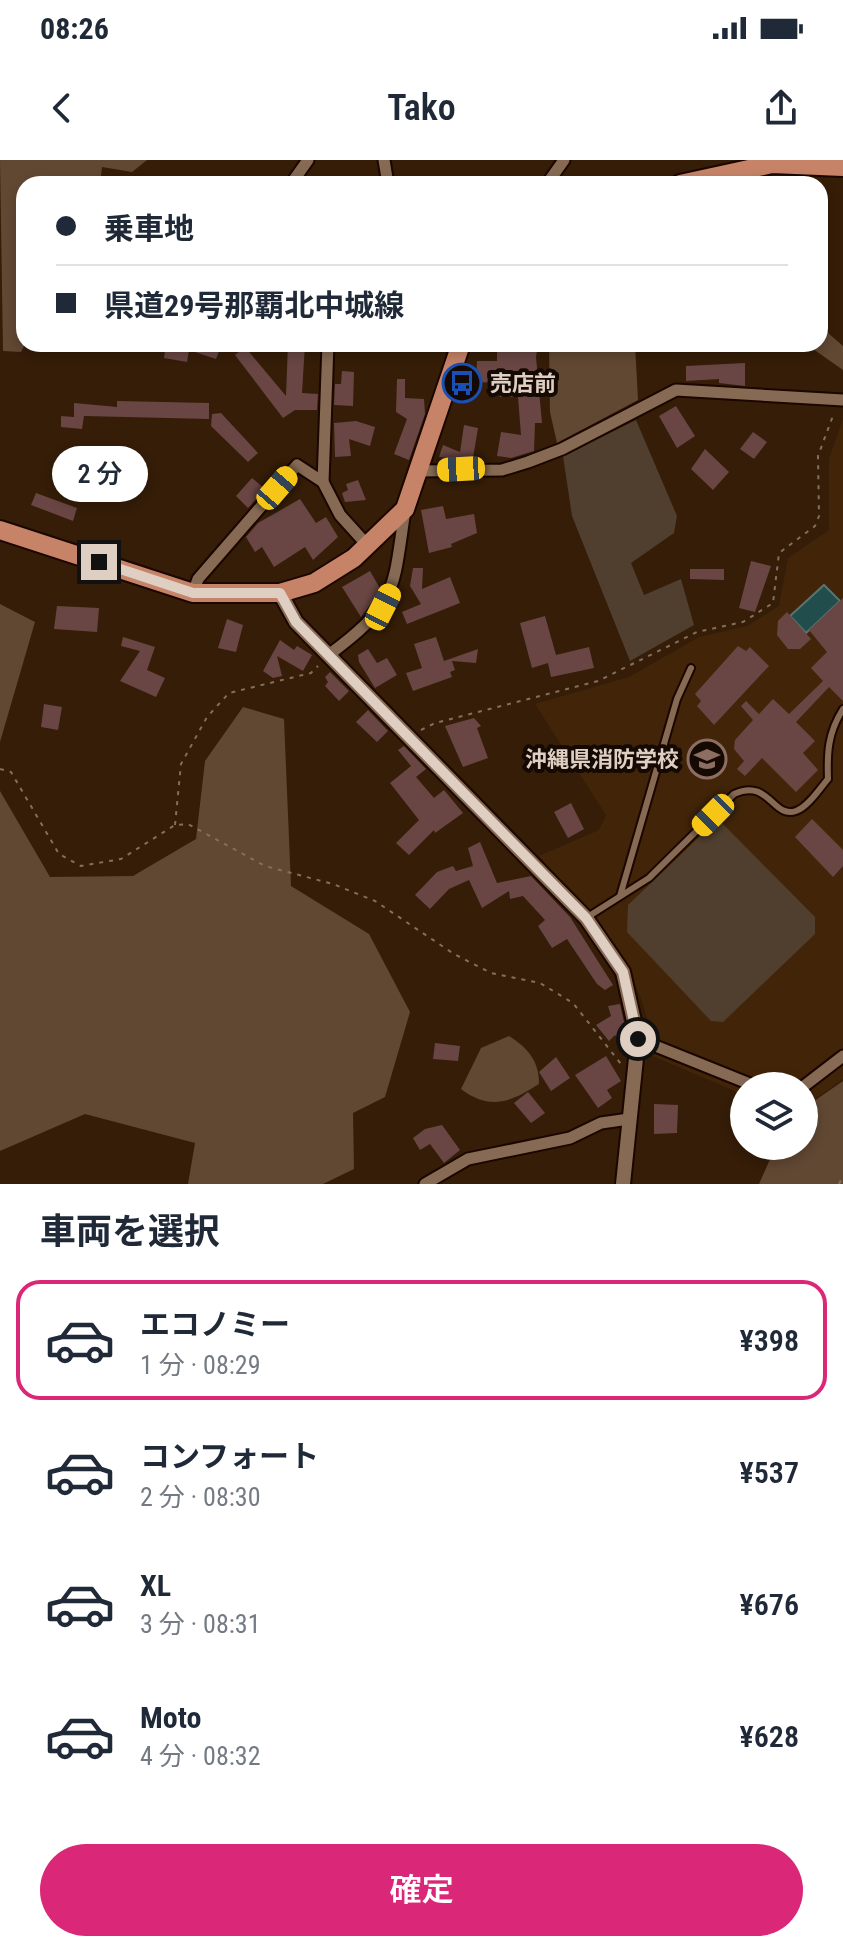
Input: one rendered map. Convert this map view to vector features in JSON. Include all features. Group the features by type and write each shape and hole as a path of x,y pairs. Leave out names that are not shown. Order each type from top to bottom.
{"main road":[{"path":"709,176 792,161 843,167"},
{"path":"0,530 193,593 280,593 324,578 368,546 405,509 458,352"}],"street":[{"path":"328,352 323,482 340,515 368,546"},
{"path":"419,471 502,470 528,462 562,449 676,390 841,400"},
{"path":"193,593 198,579 297,465 323,482"},
{"path":"330,654 364,628 383,607 392,590 405,509"},
{"path":"280,593 296,622 586,918 623,972 638,1039 623,1184"},
{"path":"638,1039 730,1076"},
{"path":"818,1075 843,1056"},
{"path":"425,1184 468,1159 570,1138 601,1123 629,1119"}],"lane":[{"path":"620,896 677,699 691,668"},
{"path":"586,918 649,878 734,794 747,789 764,792 781,811 793,812 801,808 828,779 827,750 832,726 843,709"}],"path":[{"path":"409,736 435,723 598,681 697,632 743,622 773,603 779,553 815,526 819,516 818,456 841,400"},
{"path":"175,825 181,764 207,717 229,693 311,673 330,654"},
{"path":"0,769 11,772 59,854 81,866 121,859 175,825 188,824 265,866 333,884 375,901 454,954 491,973 540,983 573,1003 634,1080"},
{"path":"839,1184 843,1176"}],"shaded area":[{"path":"0,160 147,160 132,172 102,167 101,176 16,176 16,352 3,351"},
{"path":"828,333 843,346 843,370 817,352 828,352"},
{"path":"549,352 635,352 638,400 557,443 550,412"},
{"name":"沖縄県消防学校","path":"843,419 843,1079 818,1097 818,1072 730,1072 730,1089 648,1054 650,1029 640,995 616,949 539,856 599,830 606,815 535,704 629,677 699,637 747,626 779,606 788,558 829,530 829,459"},
{"path":"636,420 677,516 674,533 631,563 644,595 681,579 694,625 630,661 572,516 563,456"},
{"path":"0,604 35,622 0,742"},
{"path":"243,707 284,719 291,886 369,934 410,1012 385,1097 353,1113 354,1169 323,1184 188,1184 195,1143 85,1114 0,1151 0,791 50,877 133,876 196,839 205,761"},
{"path":"718,819 815,917 815,934 723,1022 711,1021 627,932 628,905"},
{"path":"509,1036 531,1056 537,1068 539,1084 500,1102 481,1100 461,1089 481,1048"},
{"path":"843,1081 843,1184 759,1184 770,1160 818,1160 818,1098"}],"water":[{"path":"824,585 840,601 806,633 790,616"}],"building":[{"path":"165,352 189,352 187,362 164,358"},
{"path":"195,352 219,352 216,359"},
{"path":"249,352 286,396 288,352 305,352 302,393 318,394 317,410 295,410 283,418 235,355"},
{"path":"497,352 537,352 542,423 535,423 534,451 511,458 497,456 501,432 521,435 518,397 500,397 500,383 476,382 477,361 497,361"},
{"path":"745,363 745,386 719,383 719,379 686,381 686,366"},
{"path":"342,371 354,372 353,406 334,405 335,384 341,384"},
{"path":"397,379 405,379 405,398 424,399 425,414 409,460 394,454 407,419 396,412"},
{"path":"117,401 209,403 209,419 84,416 82,429 61,427 61,416 74,417 74,403 117,407"},
{"path":"676,406 695,436 677,448 659,416"},
{"path":"221,413 258,453 248,462 211,426 212,414"},
{"path":"356,421 375,427 370,446 349,439 351,456 335,457 334,423"},
{"path":"464,425 478,428 473,458 477,462 439,457 443,445 460,452"},
{"path":"753,432 767,442 754,459 740,449"},
{"path":"705,449 729,472 713,490 691,469"},
{"path":"252,478 265,489 248,508 236,496"},
{"path":"358,480 366,500 345,502 342,493 348,490 346,484"},
{"path":"36,493 77,508 73,521 31,505"},
{"path":"300,499 316,523 326,517 338,537 313,560 305,547 274,567 262,547 255,552 246,537 258,523"},
{"path":"443,506 446,519 474,514 477,533 451,544 452,547 429,553 421,510"},
{"path":"751,561 771,566 755,612 739,608"},
{"path":"413,568 423,568 422,589 450,577 460,603 407,624 402,612 421,604 410,586"},
{"path":"690,569 724,569 724,580 690,579"},
{"path":"370,571 381,590 361,617 342,587"},
{"path":"843,598 843,701 829,687 796,722 815,741 803,753 818,770 796,792 762,758 745,776 737,769 744,761 734,749 735,740 753,720 741,706 746,701 759,714 773,699 789,714 823,681 811,668 827,652 809,630"},
{"path":"57,606 99,608 97,632 54,629"},
{"path":"787,612 811,639 800,649 788,649 777,635 778,621"},
{"path":"545,616 556,655 589,647 594,668 551,677 548,663 532,668 520,623"},
{"path":"227,619 243,625 236,652 218,648"},
{"path":"123,637 155,647 147,670 165,678 156,697 120,681 140,651 121,646"},
{"path":"436,637 444,661 478,649 476,663 452,661 455,670 450,672 452,677 413,691 406,673 422,668 414,644"},
{"path":"280,640 294,650 297,646 312,655 303,671 277,656 282,676 273,678 263,671"},
{"path":"738,646 746,651 750,647 769,666 714,725 697,706 701,701 695,694"},
{"path":"368,649 377,663 387,658 397,675 375,688 359,662 358,655"},
{"path":"330,672 349,691 339,701 325,686 328,682 325,677"},
{"path":"44,704 62,707 58,730 41,727"},
{"path":"368,710 388,731 377,742 356,722"},
{"path":"474,718 481,726 477,728 488,758 463,767 445,726"},
{"path":"404,746 426,769 416,777 434,798 444,790 463,813 435,833 434,830 409,855 396,843 419,820 390,783 411,766 398,750"},
{"path":"571,803 584,829 568,838 554,812"},
{"path":"812,819 843,850 843,866 833,877 795,837"},
{"path":"480,842 497,883 531,876 570,917 613,985 605,990 597,984 567,939 552,948 538,926 545,920 523,896 510,899 509,891 482,908 469,880 449,889 430,909 415,895 437,872 453,866 456,871 473,866 468,848"},
{"path":"620,1004 628,1040 623,1046 615,1035 609,1041 596,1025 611,1016 608,1006"},
{"path":"435,1043 460,1046 458,1061 433,1059"},
{"path":"606,1056 621,1081 607,1090 612,1098 598,1108 575,1075"},
{"path":"556,1057 570,1078 551,1091 539,1072"},
{"path":"528,1092 545,1113 531,1123 514,1103"},
{"path":"654,1104 678,1105 677,1133 654,1134"},
{"path":"442,1125 460,1150 444,1163 430,1144 420,1150 413,1138 425,1129"}],"place":[{"name":"売店前","path":"462,383"},
{"name":"沖縄県消防学校","path":"707,759"}],"route":[{"path":"99,562 193,593 280,593 296,622 586,918 609,947 623,972 631,996 638,1039"}]}
